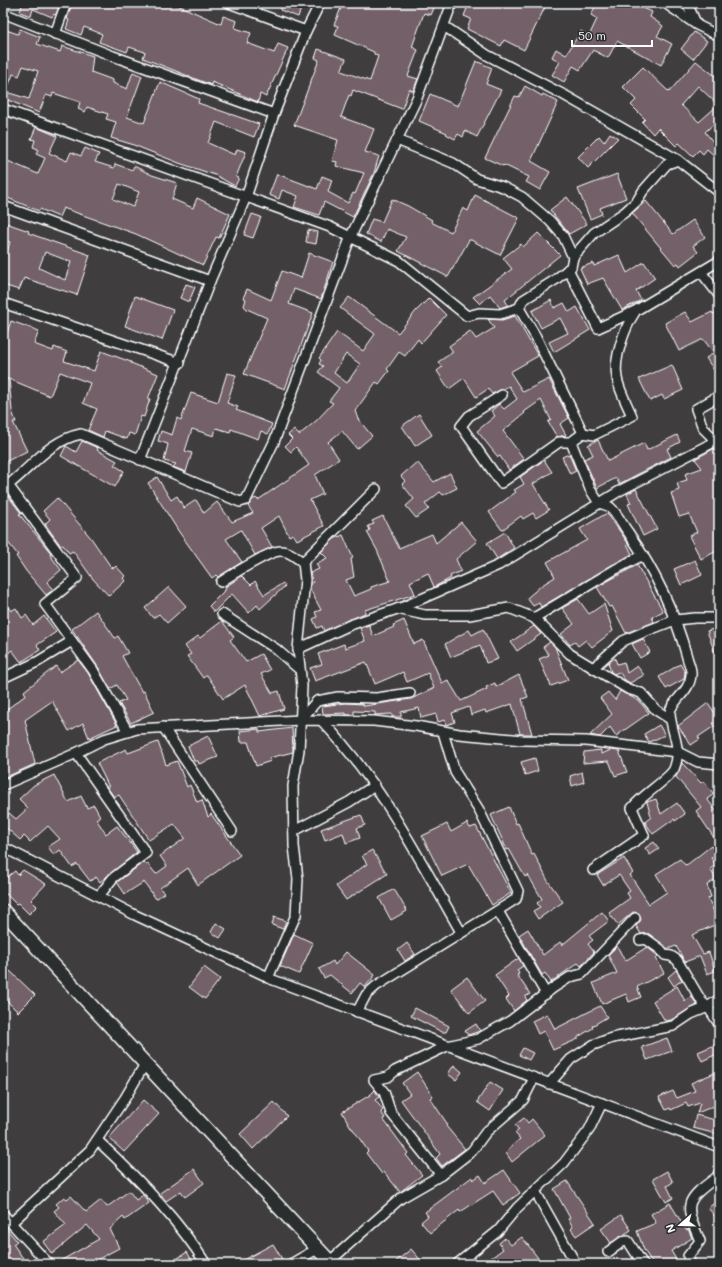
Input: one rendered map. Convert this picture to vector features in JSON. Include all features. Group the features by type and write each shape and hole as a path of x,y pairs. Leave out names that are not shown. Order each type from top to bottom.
{"street":[{"path":"55,34 66,3"},
{"path":"229,3 306,31"},
{"path":"140,460 180,363 210,281 246,197 274,114 306,31 320,3"},
{"path":"128,732 93,670 44,604 77,578 5,487 47,448 71,436 81,434 240,502 246,500 274,442 351,236 417,98 452,3"},
{"path":"665,3 697,25 719,36"},
{"path":"687,3 697,25"},
{"path":"3,13 55,34 274,114"},
{"path":"444,26 487,55 564,95 678,160 719,192"},
{"path":"3,109 330,227 351,236 399,261 467,316 479,313 500,314 520,308"},
{"path":"397,140 453,163 477,178 503,187 522,197 550,221 563,236 573,257"},
{"path":"583,433 536,337 520,308 522,300 555,280 571,267 573,257 594,233 625,212 637,201 643,191 667,164 678,160"},
{"path":"3,206 210,281"},
{"path":"568,269 598,328 636,311 719,262"},
{"path":"701,272 719,295"},
{"path":"3,303 180,363"},
{"path":"502,395 469,416 461,426 501,482 559,442 571,442 583,433 594,435 632,416 617,377 619,350 627,324 636,311"},
{"path":"298,649 350,625 397,609 499,565 598,503 718,443 703,428 696,409 719,396"},
{"path":"571,442 590,489 598,503 609,507 653,571 675,620 692,674 688,688 678,698 670,710 670,718 678,752 673,770 638,800 632,808 644,835 593,870"},
{"path":"303,562 376,489"},
{"path":"221,582 243,568 280,551 290,553 303,562 305,580 298,649 302,686 299,750 293,786 294,831 298,879 296,915 268,978"},
{"path":"534,618 616,569 643,555"},
{"path":"397,609 425,615 469,615 509,608 534,618 570,654 628,689 641,693 656,710 670,718"},
{"path":"222,614 276,649 300,670"},
{"path":"593,668 623,641 675,620 718,616"},
{"path":"3,678 37,662 72,641"},
{"path":"300,720 317,701 338,697 377,698 410,693"},
{"path":"3,785 104,739 137,729 300,720 374,721 416,726 443,732 523,740 586,741 678,752 698,762 719,764"},
{"path":"321,720 344,744 375,785 461,932"},
{"path":"163,727 232,830"},
{"path":"357,1012 366,996 376,986 516,899 518,891 480,810 455,772 443,732"},
{"path":"76,753 146,853 113,878 99,896"},
{"path":"294,831 349,802 375,785"},
{"path":"3,848 268,978 719,1147"},
{"path":"3,911 331,1263 401,1198 441,1175 472,1151 486,1132 522,1100 534,1078"},
{"path":"498,911 546,994"},
{"path":"441,1175 391,1113 384,1092 374,1080 388,1077 395,1071 447,1046 478,1039 510,1021 570,977 582,974 636,918"},
{"path":"640,940 646,939 660,949 665,955 671,956 677,960 702,1002 708,1007 719,1024"},
{"path":"549,1084 571,1058 593,1046 612,1038 673,1026 691,1014 708,1007 719,999"},
{"path":"11,1223 90,1150 125,1098 145,1064"},
{"path":"457,1264 498,1231 517,1208 564,1163 589,1130 602,1103"},
{"path":"97,1140 130,1172 193,1243 206,1264"},
{"path":"689,1264 688,1256 700,1241 690,1217 689,1205 696,1193 717,1177 719,1173"},
{"path":"535,1191 576,1264"},
{"path":"3,1214 49,1264"},
{"path":"608,1252 622,1242 628,1241 643,1264"},
{"path":"291,1264 317,1249"}],"building":[{"path":"18,3 60,3 56,15 54,14 52,17 33,9 31,16 20,12 22,5"},
{"path":"72,3 173,3 221,24 223,16 237,21 235,28 251,33 247,43 274,53 278,44 288,48 266,97 260,94 258,102 212,82 211,85 143,58 145,52 129,47 127,52 99,42 102,34 84,27 81,35 66,29 69,20 67,19"},
{"path":"283,3 303,3 298,17 280,10"},
{"path":"343,3 358,3 366,6 367,3 423,3 434,8 431,15 424,13 412,47 418,50 408,76 418,79 413,91 409,89 402,109 353,90 351,96 349,95 341,117 374,129 365,152 379,156 374,173 353,217 324,202 319,215 294,207 298,196 282,190 279,199 269,195 277,174 317,189 322,176 332,180 328,192 348,203 353,193 355,194 364,173 336,166 337,162 332,161 338,140 294,125 319,60 315,58 318,49 346,59 341,71 370,81 378,56 374,54 374,52 335,35 338,26 334,25"},
{"path":"469,3 547,3 524,50 504,40 501,46 467,29 471,19 464,16"},
{"path":"597,3 633,3 652,12 650,17 663,26 657,36 672,44 661,65 617,41 608,58 593,50 580,70 573,66 564,82 552,75 560,62 552,57 556,49 566,55 581,31 589,36 597,19 591,15"},
{"path":"3,29 18,34 20,29 40,37 37,44 60,52 62,46 93,56 91,72 113,80 113,83 127,89 133,72 142,76 127,117 144,123 160,82 199,99 198,103 259,124 254,137 216,122 208,143 235,155 237,149 246,152 236,177 239,178 235,186 215,175 111,138 116,122 106,119 108,114 87,107 85,112 78,109 80,102 53,93 52,97 46,95 39,113 3,98","holes":["23,66 38,71 29,99 6,92 13,74 19,76"]},
{"path":"694,32 707,41 693,59 681,49"},
{"path":"476,61 492,68 486,84 501,90 477,137 465,131 463,137 458,134 455,139 446,134 447,133 419,121 430,94 458,106"},
{"path":"696,61 719,79 719,119 705,132 719,149 719,160 707,149 703,154 699,150 693,156 679,143 676,146 658,128 653,134 642,122 645,119 631,105 636,100 623,87 643,67 669,92","holes":["698,86 718,105 699,122 681,105"]},
{"path":"525,86 542,96 543,94 558,102 531,161 550,172 540,190 526,182 529,177 485,158 515,96 519,97"},
{"path":"36,127 57,136 49,153 67,161 71,152 81,156 85,148 99,154 95,162 114,168 115,164 132,170 134,166 152,175 177,183 172,199 193,208 197,198 230,214 219,238 216,237 203,265 136,234 63,208 59,217 40,209 39,211 3,196 3,159 38,174 45,158 36,154 38,149 33,147 35,140 31,139","holes":["119,184 139,192 133,207 113,199"]},
{"path":"610,133 618,138 588,168 578,157 599,136 604,142"},
{"path":"617,174 626,198 600,208 602,214 590,219 578,189"},
{"path":"475,195 519,218 500,255 469,240 448,277 398,251 406,237 387,229 381,242 366,234 372,219 382,222 392,199 408,206 432,220 431,222 451,232 463,208 468,211"},
{"path":"567,197 587,224 569,234 550,210"},
{"path":"646,201 673,234 693,220 705,237 693,246 698,252 680,266 678,263 675,265 632,213"},
{"path":"252,214 261,217 253,238 244,235"},
{"path":"3,222 29,231 28,233 90,255 77,295 24,278 19,290 3,285 3,266 10,242 3,240","holes":["45,252 71,262 65,280 39,268"]},
{"path":"308,230 318,232 316,244 306,242"},
{"path":"538,233 560,255 505,300 508,305 500,308 490,295 480,304 473,297 512,269 503,258 521,244 523,247"},
{"path":"309,253 333,262 321,299 294,289 289,304 313,313 285,389 244,374 267,318 247,309 244,306 246,299 243,298 247,289 271,300 282,271 301,278"},
{"path":"619,255 627,273 644,262 655,278 636,291 641,300 622,310 603,278 587,284 580,268 593,263 594,266"},
{"path":"186,284 195,287 189,302 180,298"},
{"path":"135,296 173,310 162,340 125,326"},
{"path":"349,297 398,333 429,298 446,315 421,343 418,339 405,356 399,352 387,369 389,371 379,384 376,382 355,411 358,419 372,436 357,449 342,431 328,442 339,459 315,475 323,494 310,500 324,526 297,540 293,534 289,536 279,516 261,528 272,547 255,555 241,530 226,539 242,562 218,577 216,575 212,578 179,532 148,483 157,477 171,500 177,496 184,508 196,500 204,513 217,502 232,522 253,513 248,506 252,500 256,498 258,500 309,465 296,447 291,452 285,446 292,439 288,435 294,430 299,435 316,421 333,403 329,401 339,388 318,372 323,366 319,364 321,360 319,358 337,332 363,351 375,334 340,308","holes":["346,354 360,364 347,383 334,373"]},
{"path":"551,300 554,308 564,303 569,312 577,307 590,330 554,352 549,342 568,333 560,318 541,328 532,311"},
{"path":"719,311 719,378 706,358 714,353 703,339 679,351 665,323 685,312 692,322 712,312 713,314"},
{"path":"515,316 538,356 510,372 523,392 549,379 569,418 560,424 566,435 557,437 548,422 551,420 541,400 524,412 525,413 503,431 524,459 509,470 500,456 498,457 477,431 495,416 491,411 499,404 504,409 517,399 509,386 492,394 488,389 476,397 464,378 449,389 437,371 442,367 438,362 453,352 449,346 470,331 476,339 494,328 488,319 502,320"},
{"path":"11,321 39,331 34,344 53,351 54,347 67,352 64,361 94,371 101,351 158,374 148,399 150,399 144,417 141,416 135,435 129,433 127,439 105,431 103,437 88,430 97,409 83,403 90,383 60,372 50,396 9,379 12,411 16,422 13,422 27,451 3,463 3,379 8,379 3,377 3,344"},
{"path":"672,365 683,390 664,399 662,395 650,401 639,379"},
{"path":"227,373 236,375 227,403 238,407 236,410 272,424 268,434 261,431 258,439 231,429 230,432 216,428 214,436 192,429 185,451 192,453 186,472 173,467 176,464 164,461 168,444 158,441 161,431 172,435 177,418 181,420 191,393 218,402"},
{"path":"419,414 432,435 415,446 402,426"},
{"path":"677,435 680,442 667,449 671,457 619,484 616,478 597,488 584,459 593,455 588,445 598,440 608,461 644,443 647,450"},
{"path":"82,441 98,448 97,450 117,461 114,465 124,471 115,487 61,456 66,446 76,452"},
{"path":"715,448 719,450 719,550 701,559 689,536 697,532 689,514 679,517 671,493 679,490 677,483 687,480 685,474 702,468 695,459"},
{"path":"569,454 576,471 570,474 562,457"},
{"path":"544,460 552,472 533,484 549,510 536,518 533,513 523,519 521,516 502,530 489,512 516,492 514,490 524,484 520,477"},
{"path":"417,462 434,482 450,473 457,488 443,495 440,492 425,504 429,509 416,518 406,506 414,499 402,484 405,481 401,476"},
{"path":"636,489 657,529 643,536 628,504 631,503 627,494"},
{"path":"8,496 21,513 19,514 51,553 50,555 61,570 47,582 53,590 46,595 26,571 16,556 18,555 3,536 3,500"},
{"path":"57,498 91,538 111,567 114,568 116,566 125,576 123,578 125,581 109,596 93,579 73,551 69,553 63,545 61,546 45,524 50,519 43,511"},
{"path":"607,513 628,543 627,544 632,554 541,607 539,603 533,606 527,598 542,585 555,577 547,562 587,540 580,529"},
{"path":"383,516 399,548 432,534 436,543 461,522 477,541 456,559 461,571 450,576 451,578 434,587 428,573 410,582 415,594 365,610 365,613 324,631 322,626 317,628 313,619 317,617 315,612 321,610 310,589 311,583 313,582 310,573 319,569 316,564 327,558 321,552 334,539 343,535 353,558 351,559 354,577 346,580 354,596 371,589 371,587 390,581 377,550 367,532 370,530 368,526 374,524 372,521"},
{"path":"505,532 514,548 497,559 487,543"},
{"path":"695,560 702,575 681,585 674,569"},
{"path":"637,565 663,611 652,617 654,622 626,633 612,606 609,607 597,587"},
{"path":"242,576 251,585 255,581 264,595 283,583 285,586 260,609 257,605 249,613 232,594 214,612 209,606 226,589 225,587"},
{"path":"169,587 186,606 167,623 159,614 153,618 145,608"},
{"path":"578,599 589,614 604,604 613,631 592,647 586,640 578,646 575,642 570,645 561,634 574,624 562,608"},
{"path":"3,600 11,611 16,608 22,618 26,615 33,625 44,616 56,632 37,645 40,650 21,662 12,650 7,654 3,648"},
{"path":"96,611 115,638 118,636 128,653 122,656 142,692 144,691 154,712 131,723 119,703 126,700 117,685 110,689 98,667 72,629"},
{"path":"404,620 414,644 423,640 442,683 448,680 461,701 487,689 486,687 495,683 496,687 519,675 528,697 522,699 532,734 520,734 512,704 486,713 485,710 471,715 469,707 452,713 455,722 446,725 445,720 438,722 436,714 421,718 419,708 401,712 401,717 392,717 392,714 375,715 375,712 354,711 354,715 346,715 346,713 323,714 322,706 346,703 363,704 364,706 411,699 434,688 428,673 407,682 403,672 375,684 366,662 315,681 310,668 322,664 318,654 344,644 345,648 365,641 360,628 369,625 373,636 394,627 393,625"},
{"path":"222,621 234,637 230,640 246,662 261,654 270,670 261,674 272,693 279,691 284,709 260,716 245,685 223,699 207,675 203,678 187,656 191,654 185,646 198,636 200,638"},
{"path":"534,626 541,634 517,651 511,642"},
{"path":"719,627 719,661 718,661 707,631"},
{"path":"483,629 498,659 486,663 480,645 451,657 445,644 469,630 472,635"},
{"path":"643,639 650,652 640,658 632,644"},
{"path":"550,642 555,647 568,680 551,686 539,659 549,655 543,647"},
{"path":"615,658 617,664 624,662 627,673 637,666 644,675 630,683 625,680 619,672 614,674 611,672 608,663"},
{"path":"78,660 88,673 117,725 89,738 83,723 69,731 52,701 25,720 35,764 6,777 3,769 3,712 26,695 24,691 56,666 60,672"},
{"path":"680,664 685,672 684,679 666,689 659,677"},
{"path":"620,691 639,701 649,713 616,736 610,727 600,737 590,735 612,714 600,698 608,692 615,700"},
{"path":"708,703 719,719 719,723 698,737 700,739 691,745 678,726"},
{"path":"659,725 665,735 649,742 644,734"},
{"path":"292,728 293,752 269,758 271,761 256,766 248,742 241,742 240,731 259,729 259,732"},
{"path":"208,736 218,757 199,764 198,761 194,761 188,746"},
{"path":"158,742 166,765 177,761 187,787 190,785 197,802 202,800 208,817 211,814 240,855 198,885 188,868 160,888 164,893 156,899 144,882 125,894 117,882 144,862 146,864 147,863 156,874 167,866 160,856 185,838 174,824 149,840 119,795 114,797 107,787 109,787 97,763 126,749 128,753"},
{"path":"601,750 601,754 611,750 619,751 627,772 615,776 609,761 583,763 584,752"},
{"path":"535,758 538,771 525,775 521,762"},
{"path":"682,763 701,783 703,781 714,794 707,799 717,812 719,818 719,845 696,811 701,807 676,777"},
{"path":"582,772 584,782 572,786 570,776"},
{"path":"54,775 68,802 81,796 87,808 94,805 100,816 96,819 106,834 117,826 137,852 100,882 96,877 90,881 77,864 72,867 60,850 54,855 48,847 60,839 48,826 30,842 24,836 20,840 3,825 3,820 9,813 16,819 28,808 19,799 34,785"},
{"path":"656,799 661,814 677,803 685,814 675,821 674,819 653,834 645,822 651,817 647,802"},
{"path":"509,807 516,824 518,823 532,855 534,854 548,881 563,902 538,919 533,911 540,907 537,903 542,899 528,875 525,877 509,849 507,850 491,815"},
{"path":"361,815 365,825 357,828 360,838 346,843 343,833 325,840 321,829"},
{"path":"467,823 470,828 476,826 511,893 492,905 468,864 442,876 422,836 447,824 451,832"},
{"path":"654,842 659,849 650,855 645,848"},
{"path":"711,846 717,854 711,858 716,865 710,869 716,879 707,885 711,897 708,898 719,923 692,935 703,954 709,952 715,971 707,974 700,956 685,962 676,946 668,949 649,934 641,934 636,926 641,920 639,913 633,912 618,925 609,913 630,898 627,893 630,891 619,875 603,885 597,875 624,858 633,873 630,875 649,904 667,892 656,874 680,859 685,865 688,864"},
{"path":"372,850 387,874 346,900 336,886 367,864 362,856"},
{"path":"23,870 46,884 31,900 37,906 29,914 3,891 3,880 15,871 18,875"},
{"path":"394,889 407,911 391,920 379,898"},
{"path":"602,912 609,921 589,936 593,940 588,944 594,952 581,966 578,963 551,982 545,973 542,975 519,935 528,929 543,955 560,942 562,945"},
{"path":"274,917 286,921 283,929 272,925"},
{"path":"216,923 226,929 220,938 211,932"},
{"path":"294,934 313,943 299,974 280,966"},
{"path":"407,943 415,954 405,961 398,950"},
{"path":"617,946 625,961 647,947 658,956 656,958 664,973 637,987 641,997 629,1002 626,994 602,1004 593,983 617,973 608,955"},
{"path":"346,952 375,975 365,987 360,983 352,993 330,975 324,978 319,969 333,961 335,965"},
{"path":"519,958 523,966 517,970 519,974 517,975 530,994 525,997 527,1000 514,1011 506,999 509,996 495,975"},
{"path":"204,967 220,979 205,999 189,987"},
{"path":"676,970 682,980 674,986 668,977"},
{"path":"10,971 35,995 18,1012 3,997 3,979"},
{"path":"467,977 485,1001 469,1013 451,989"},
{"path":"677,986 685,1001 692,997 697,1005 671,1020 665,1021 653,1001"},
{"path":"600,1006 607,1017 592,1026 593,1028 578,1037 578,1039 553,1050 544,1031 538,1034 532,1021 547,1014 555,1029"},
{"path":"415,1008 449,1026 446,1032 442,1032 411,1016"},
{"path":"476,1024 480,1031 468,1035 465,1031"},
{"path":"667,1038 672,1051 647,1060 642,1047"},
{"path":"719,1043 719,1053 702,1061 698,1052"},
{"path":"523,1048 533,1053 529,1060 519,1055"},
{"path":"454,1065 462,1072 456,1080 448,1074"},
{"path":"719,1071 719,1104 697,1113 700,1103 688,1107 686,1103 671,1110 670,1108 666,1110 659,1097 673,1091 677,1098 695,1091 691,1083"},
{"path":"417,1072 433,1096 430,1098 448,1125 446,1126 465,1149 442,1166 436,1158 440,1154 401,1100 410,1094 402,1083"},
{"path":"490,1082 503,1090 490,1111 477,1102"},
{"path":"375,1090 379,1097 375,1100 383,1110 381,1112 385,1118 383,1119 408,1153 406,1155 422,1175 400,1192 384,1172 382,1174 366,1153 368,1151 342,1112 370,1095"},
{"path":"143,1100 159,1114 124,1152 109,1138"},
{"path":"274,1102 287,1116 253,1149 240,1134"},
{"path":"696,1115 719,1121 717,1134 693,1128"},
{"path":"524,1118 528,1123 532,1119 545,1135 512,1162 506,1153 508,1151 507,1150 520,1139 515,1133 519,1130 515,1125"},
{"path":"194,1169 204,1183 185,1197 181,1191 166,1201 160,1193"},
{"path":"504,1170 520,1193 503,1205 493,1191 460,1212 459,1210 430,1233 421,1222 428,1216 425,1212 472,1177 473,1180 480,1175 485,1183"},
{"path":"667,1171 673,1182 667,1186 673,1198 666,1202 653,1179"},
{"path":"567,1181 595,1223 576,1236 571,1229 573,1227 568,1219 570,1218 554,1189"},
{"path":"129,1191 136,1200 143,1195 149,1203 125,1220 123,1217 110,1229 119,1248 89,1264 55,1264 99,1239 87,1225 52,1254 43,1242 66,1225 54,1211 59,1207 56,1204 64,1197 67,1199 71,1196 86,1212 101,1200 107,1207"},
{"path":"719,1199 719,1221 708,1208"},
{"path":"670,1203 686,1230 688,1229 692,1238 671,1251 677,1261 673,1264 653,1264 644,1250 637,1231 656,1223 651,1214"},
{"path":"621,1215 631,1230 611,1243 601,1229"},
{"path":"3,1225 17,1241 13,1244 27,1264 3,1264"},
{"path":"522,1237 538,1258 530,1264 483,1264 503,1249 499,1243 505,1238 511,1245"},
{"path":"273,1244 282,1259 273,1264 236,1264"},
{"path":"411,1249 424,1264 393,1264"},
{"path":"187,1252 194,1264 169,1264"}]}
